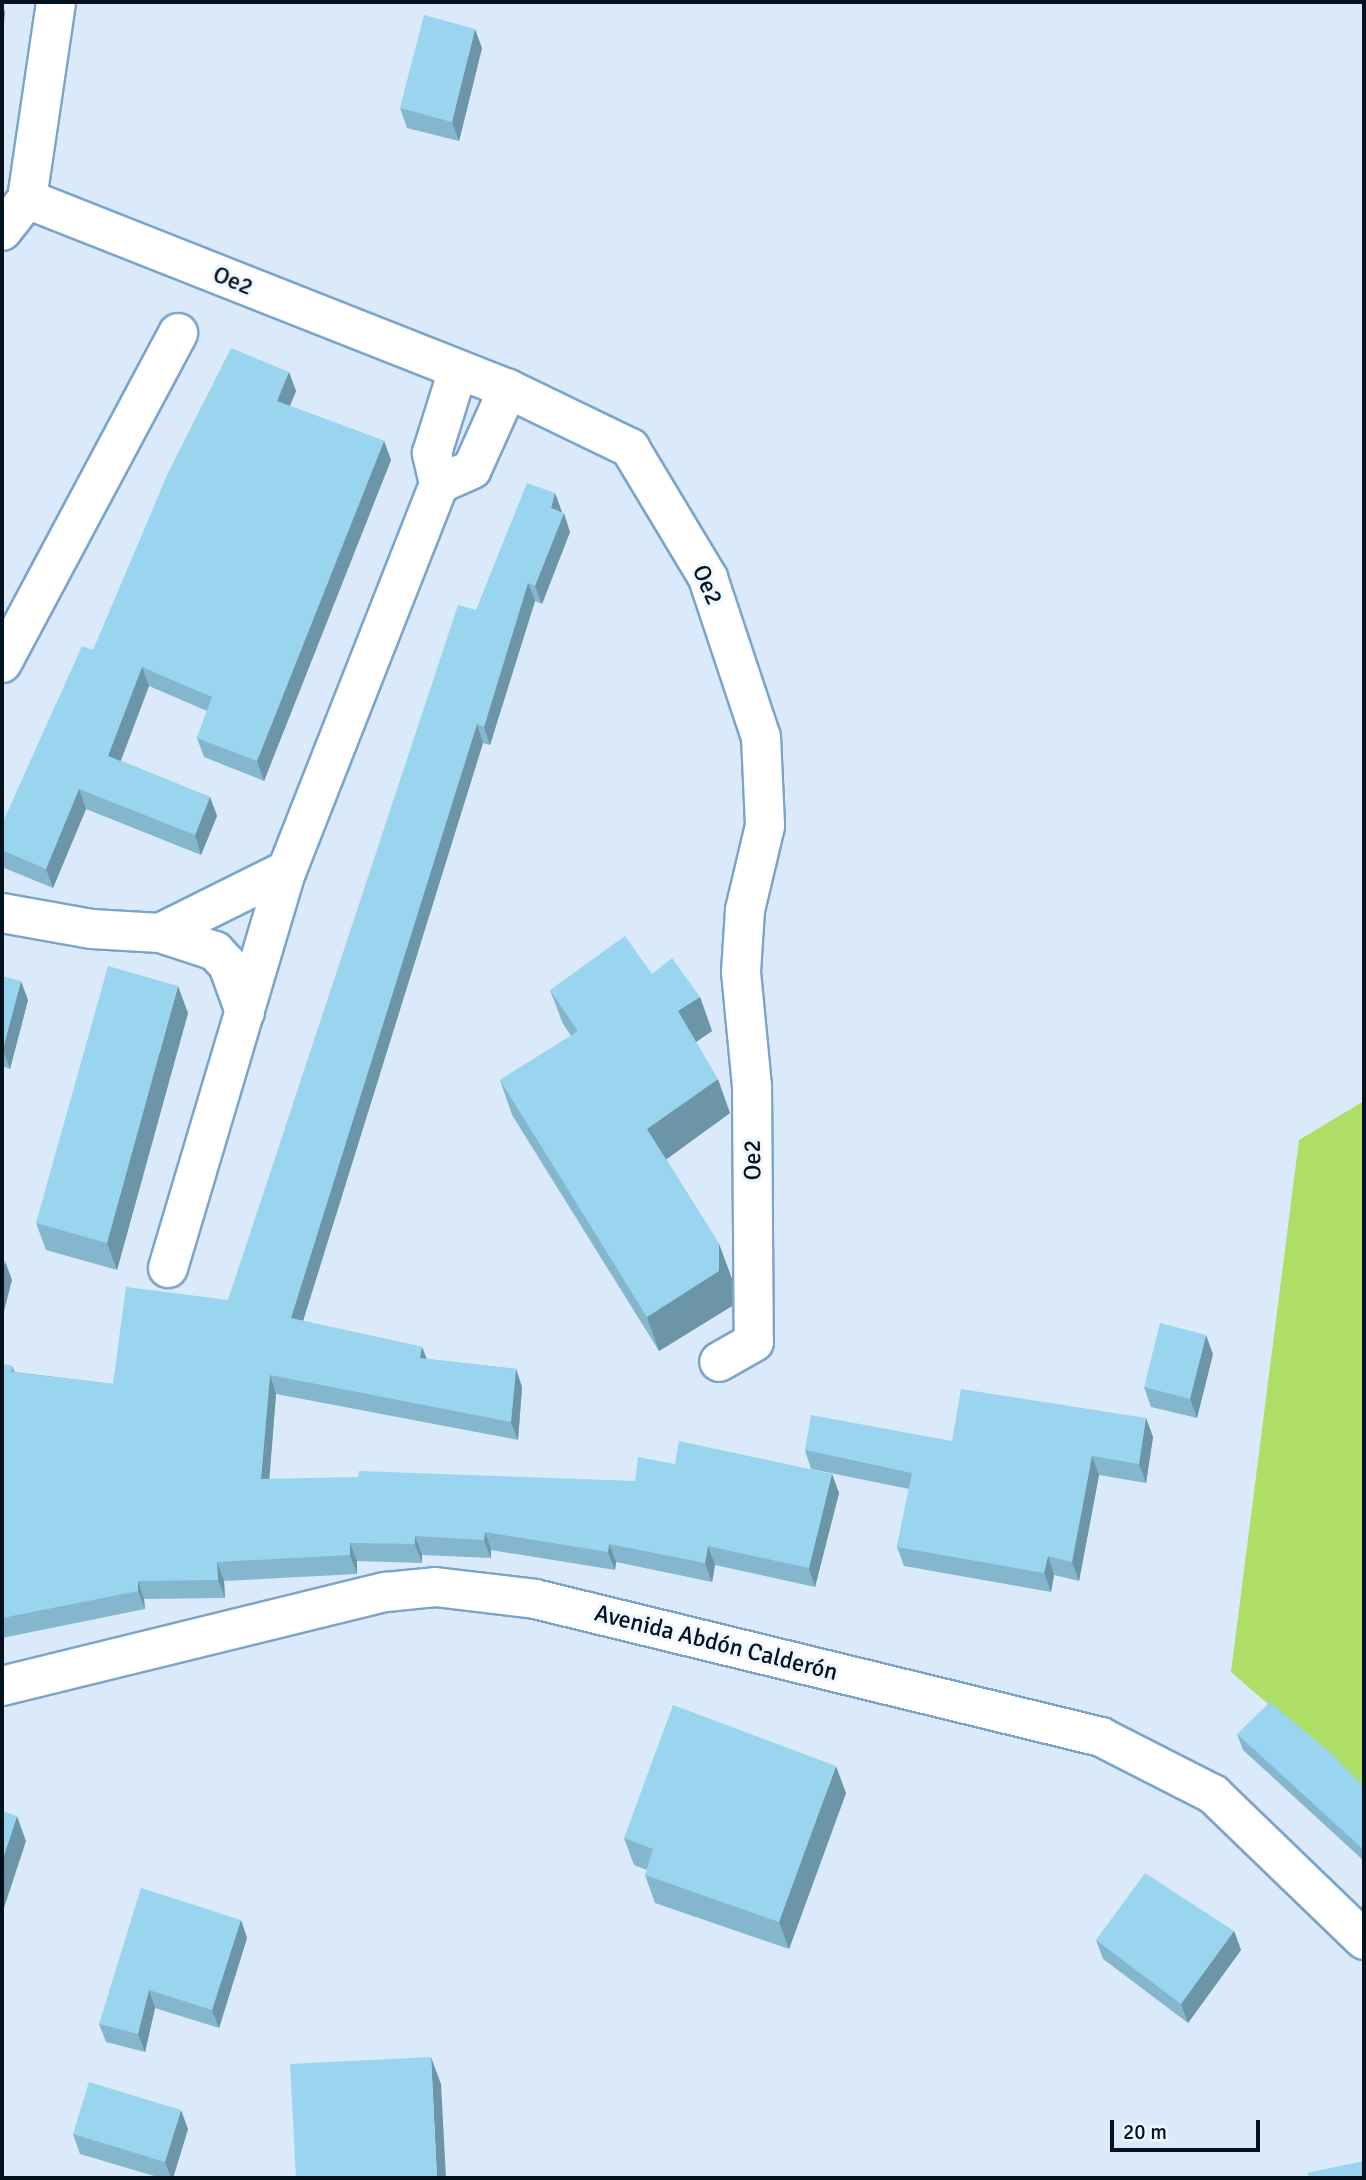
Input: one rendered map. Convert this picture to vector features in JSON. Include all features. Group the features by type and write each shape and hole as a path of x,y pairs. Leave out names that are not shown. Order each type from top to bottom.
{"street":[{"path":"2,231 26,199 56,2"},
{"name":"Oe2","path":"26,199 508,389 631,448 708,578 761,737 765,826 745,911 741,972 752,1087 754,1342 719,1362"},
{"path":"2,663 178,333"},
{"path":"168,1268 287,870 439,484 432,453 458,370"},
{"path":"439,484 472,469 508,389"},
{"path":"160,933 287,870"},
{"path":"2,913 92,929 160,933 215,951 228,965 245,1012"},
{"name":"Avenida Abdón Calderón","path":"2,1686 386,1592 435,1587 535,1599 1101,1737 1213,1794 1364,1940"}],"green space":[{"path":"1364,1101 1364,1787 1231,1672 1299,1140"}],"building":[{"path":"424,15 475,29 452,122 400,108"},
{"path":"231,348 289,372 277,401 384,441 257,761 197,738 212,697 142,667 108,756 210,797 195,835 79,789 46,869 2,850 2,824 82,646 93,650 168,473"},
{"path":"527,483 555,493 551,508 564,513 535,586 528,583 484,727 477,724 291,1318 422,1347 420,1358 516,1369 511,1422 270,1375 261,1479 358,1477 359,1471 635,1481 638,1457 675,1464 679,1441 832,1474 809,1568 708,1546 705,1563 609,1544 608,1552 485,1532 484,1540 415,1536 415,1544 350,1543 350,1555 217,1562 218,1580 138,1581 138,1591 2,1618 2,1364 12,1366 11,1372 113,1384 126,1287 228,1300 458,605 476,610"},
{"path":"625,936 652,974 672,958 700,997 678,1011 718,1079 647,1129 719,1244 719,1271 647,1317 500,1080 578,1031 550,990"},
{"path":"108,966 178,986 107,1243 36,1223"},
{"path":"2,976 21,981 3,1049 2,1049"},
{"path":"1160,1323 1206,1335 1190,1399 1144,1387"},
{"path":"961,1389 1146,1418 1139,1464 1092,1456 1072,1562 1048,1556 1044,1573 897,1547 912,1473 805,1450 811,1415 952,1441"},
{"path":"1270,1702 1333,1755 1364,1787 1364,1850 1237,1734"},
{"path":"673,1705 836,1766 779,1922 645,1875 653,1849 624,1838"},
{"path":"2,1811 17,1816 2,1861"},
{"path":"1145,1873 1234,1931 1181,2004 1096,1940"},
{"path":"141,1888 241,1920 212,2010 149,1990 138,2034 99,2024"},
{"path":"431,2057 437,2178 296,2178 290,2064"},
{"path":"89,2082 181,2110 165,2162 73,2134"},
{"path":"1364,2161 1364,2178 1310,2178 1307,2173"}]}
